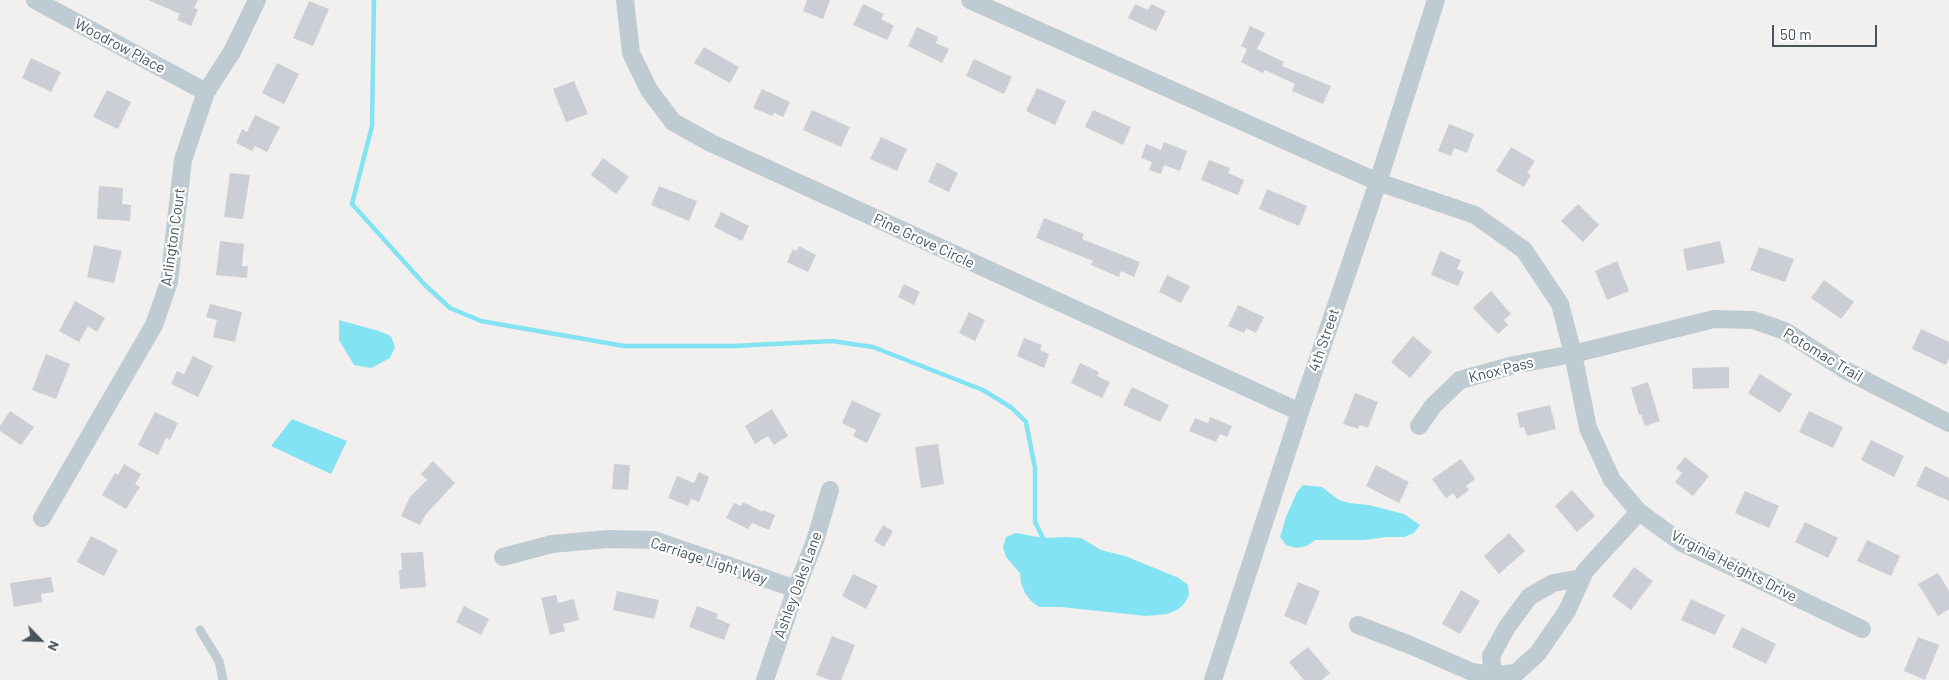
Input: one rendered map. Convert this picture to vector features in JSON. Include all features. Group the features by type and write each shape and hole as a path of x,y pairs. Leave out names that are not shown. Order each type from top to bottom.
{"street":[{"name":"Woodrow Place","path":"34,0 206,92"},
{"name":"Arlington Court","path":"42,518 154,325 169,282 183,160 206,92 232,52 257,0"},
{"name":"Pine Grove Circle","path":"625,0 631,54 649,90 673,122 711,143 1300,412"},
{"path":"970,0 1378,182"},
{"name":"4th Street","path":"1213,680 1300,412 1378,182 1436,0"},
{"name":"Virginia Heights Drive","path":"1378,182 1475,215 1524,250 1560,304 1573,354 1588,428 1612,480 1639,512 1682,543 1862,629"},
{"name":"Potomac Trail","path":"1573,354 1714,319 1752,320 1785,331 1847,371 1949,423"},
{"name":"Knox Pass","path":"1419,426 1433,406 1460,380 1514,365 1573,354"},
{"name":"Ashley Oaks Lane","path":"764,680 815,541 830,490"},
{"path":"1358,625 1489,678 1516,673 1538,653 1567,611 1585,571 1639,512"},
{"name":"Carriage Light Way","path":"502,557 552,544 608,538 654,540 796,590"},
{"path":"1489,678 1491,656 1507,627 1529,597 1554,583 1582,578"}],"lane":[{"path":"200,630 220,661 223,680"}],"water":[{"path":"339,320 391,336 395,347 390,358 371,368 354,365 339,340"},
{"path":"292,419 347,441 331,474 271,446"},
{"path":"1303,485 1322,487 1339,500 1349,503 1369,505 1404,514 1420,525 1414,533 1404,537 1364,540 1315,540 1307,546 1296,548 1286,545 1280,537 1297,492"},
{"path":"1016,533 1043,538 1081,538 1101,550 1125,556 1179,578 1188,585 1189,595 1184,604 1177,610 1167,614 1146,616 1061,607 1039,607 1025,593 1020,573 1006,557 1003,547 1006,537"}],"building":[{"path":"148,0 198,0 194,8 198,10 191,26 177,20 180,14"},
{"path":"807,0 830,0 823,19 803,11"},
{"path":"309,1 329,9 313,46 293,38"},
{"path":"863,4 884,14 881,19 894,26 887,40 853,25"},
{"path":"1135,4 1148,10 1151,4 1166,11 1156,31 1128,18"},
{"path":"1250,26 1265,33 1257,49 1284,62 1282,66 1331,86 1323,104 1292,91 1295,84 1265,70 1263,73 1241,62 1247,49 1241,46"},
{"path":"917,27 938,37 936,43 949,49 942,63 908,46"},
{"path":"704,47 739,67 730,83 694,63"},
{"path":"31,58 61,72 51,92 22,78"},
{"path":"974,59 1012,77 1004,94 966,76"},
{"path":"277,63 299,74 284,104 262,93"},
{"path":"574,81 588,114 566,122 553,89"},
{"path":"1037,88 1066,101 1055,125 1026,111"},
{"path":"762,89 790,102 783,117 774,113 772,116 753,108"},
{"path":"107,90 131,102 118,129 93,117"},
{"path":"812,110 850,127 841,147 803,130"},
{"path":"1093,110 1131,127 1123,145 1085,127"},
{"path":"255,115 280,127 267,152 255,146 252,151 236,143 242,129 247,132"},
{"path":"1449,124 1474,134 1467,153 1454,148 1451,156 1438,151"},
{"path":"881,137 907,149 897,171 870,159"},
{"path":"1164,142 1187,151 1180,171 1164,165 1161,174 1149,170 1152,162 1141,158 1146,144 1161,150"},
{"path":"1511,147 1535,161 1527,173 1531,175 1524,187 1496,171"},
{"path":"603,158 629,177 616,194 591,175"},
{"path":"1209,160 1230,168 1228,173 1244,180 1238,195 1201,180"},
{"path":"937,162 958,173 949,192 928,182"},
{"path":"230,173 250,175 243,219 224,217"},
{"path":"99,186 123,188 122,204 131,205 130,221 97,219"},
{"path":"659,186 697,201 689,221 651,205"},
{"path":"1267,189 1307,206 1299,226 1259,209"},
{"path":"1578,204 1599,225 1583,242 1561,221"},
{"path":"721,212 749,226 742,241 714,227"},
{"path":"1044,218 1084,234 1082,239 1140,262 1134,277 1121,271 1119,277 1091,265 1093,261 1036,238"},
{"path":"220,241 244,244 242,266 248,266 247,278 216,275"},
{"path":"1720,241 1725,263 1687,271 1683,249"},
{"path":"94,245 122,251 114,283 87,277"},
{"path":"799,246 816,255 808,272 787,262 793,249 797,251"},
{"path":"1759,247 1794,259 1785,282 1750,270"},
{"path":"1440,251 1461,260 1457,269 1464,272 1458,286 1431,275"},
{"path":"1617,261 1629,291 1607,300 1595,271"},
{"path":"1167,275 1190,286 1181,303 1159,292"},
{"path":"1824,280 1854,302 1841,319 1811,298"},
{"path":"904,284 920,292 914,305 898,297"},
{"path":"1491,291 1511,314 1504,320 1508,325 1498,334 1473,308"},
{"path":"75,301 105,318 97,332 88,326 79,342 59,331"},
{"path":"210,304 242,312 235,342 213,337 217,320 206,317"},
{"path":"1238,305 1264,317 1256,333 1246,328 1244,333 1228,326"},
{"path":"969,312 985,320 975,341 959,333"},
{"path":"1921,329 1949,342 1949,358 1946,365 1912,349"},
{"path":"1413,336 1432,352 1410,378 1391,362"},
{"path":"1024,338 1042,345 1040,350 1049,354 1044,368 1017,356"},
{"path":"46,354 70,364 56,399 32,390"},
{"path":"193,356 213,366 198,397 171,384 177,371 184,374"},
{"path":"1080,363 1099,372 1097,376 1110,382 1102,398 1071,383"},
{"path":"1729,367 1729,388 1693,389 1692,368"},
{"path":"1760,374 1792,394 1780,413 1748,393"},
{"path":"1648,382 1660,421 1645,426 1641,414 1639,415 1631,388"},
{"path":"1132,387 1169,405 1160,422 1123,405"},
{"path":"1355,393 1378,402 1368,428 1360,425 1358,429 1343,424"},
{"path":"852,400 881,414 867,443 853,436 856,430 842,423"},
{"path":"1550,405 1556,429 1527,436 1524,427 1520,428 1517,413"},
{"path":"772,409 788,436 774,445 768,436 755,444 745,426"},
{"path":"10,411 34,427 21,445 0,431 0,426"},
{"path":"1809,411 1843,427 1833,448 1799,432"},
{"path":"155,412 178,423 170,440 166,438 158,455 138,445"},
{"path":"1210,417 1232,426 1227,437 1220,434 1216,442 1189,431 1195,418 1208,423"},
{"path":"1871,440 1904,456 1894,477 1861,460"},
{"path":"938,444 944,484 921,488 915,447"},
{"path":"1685,457 1709,476 1693,496 1675,482 1682,473 1676,468"},
{"path":"1461,459 1475,479 1466,486 1469,490 1457,499 1453,493 1446,498 1432,479"},
{"path":"433,461 455,483 426,514 420,525 401,516 410,497 427,480 421,474"},
{"path":"124,464 141,474 135,484 140,487 126,509 102,495 115,473 118,475"},
{"path":"614,464 630,465 628,490 612,489"},
{"path":"1376,465 1409,482 1399,503 1366,486"},
{"path":"1925,466 1949,478 1949,501 1916,486"},
{"path":"699,472 709,477 699,502 691,499 688,506 668,498 677,476 694,483"},
{"path":"1572,490 1595,516 1577,532 1555,506"},
{"path":"1745,491 1779,506 1769,528 1735,513"},
{"path":"743,502 763,512 763,510 775,515 769,530 752,523 748,529 726,518 734,503 741,506"},
{"path":"1805,522 1838,538 1828,558 1795,542"},
{"path":"883,525 893,531 884,547 874,541"},
{"path":"1509,533 1525,551 1499,574 1484,556"},
{"path":"91,536 118,550 104,576 77,562"},
{"path":"1867,540 1900,556 1891,576 1857,561"},
{"path":"423,552 426,587 400,589 399,570 402,570 401,553"},
{"path":"1634,567 1653,581 1631,610 1612,596"},
{"path":"1938,573 1949,591 1949,609 1938,616 1918,584"},
{"path":"853,574 878,586 866,609 842,596"},
{"path":"51,577 54,592 41,594 42,602 14,607 10,583"},
{"path":"1298,582 1320,591 1306,625 1284,616"},
{"path":"1461,590 1480,601 1460,634 1442,624"},
{"path":"617,591 659,600 654,619 613,610"},
{"path":"556,595 558,603 574,599 579,620 563,624 565,631 550,635 541,598"},
{"path":"1691,599 1725,615 1715,635 1681,620"},
{"path":"464,606 489,619 481,635 456,622"},
{"path":"697,606 718,614 716,618 730,624 724,640 689,627"},
{"path":"1742,627 1776,644 1766,664 1732,647"},
{"path":"832,636 855,645 841,680 830,680 816,675"},
{"path":"1918,637 1939,645 1925,680 1904,671"},
{"path":"1308,647 1330,673 1322,680 1304,680 1289,662"}],"waterway":[{"path":"374,0 372,126 352,204 425,285 450,308 481,321 624,346 734,346 832,341 873,347 983,390 1012,408 1026,422 1035,468 1035,522 1043,538"}]}
